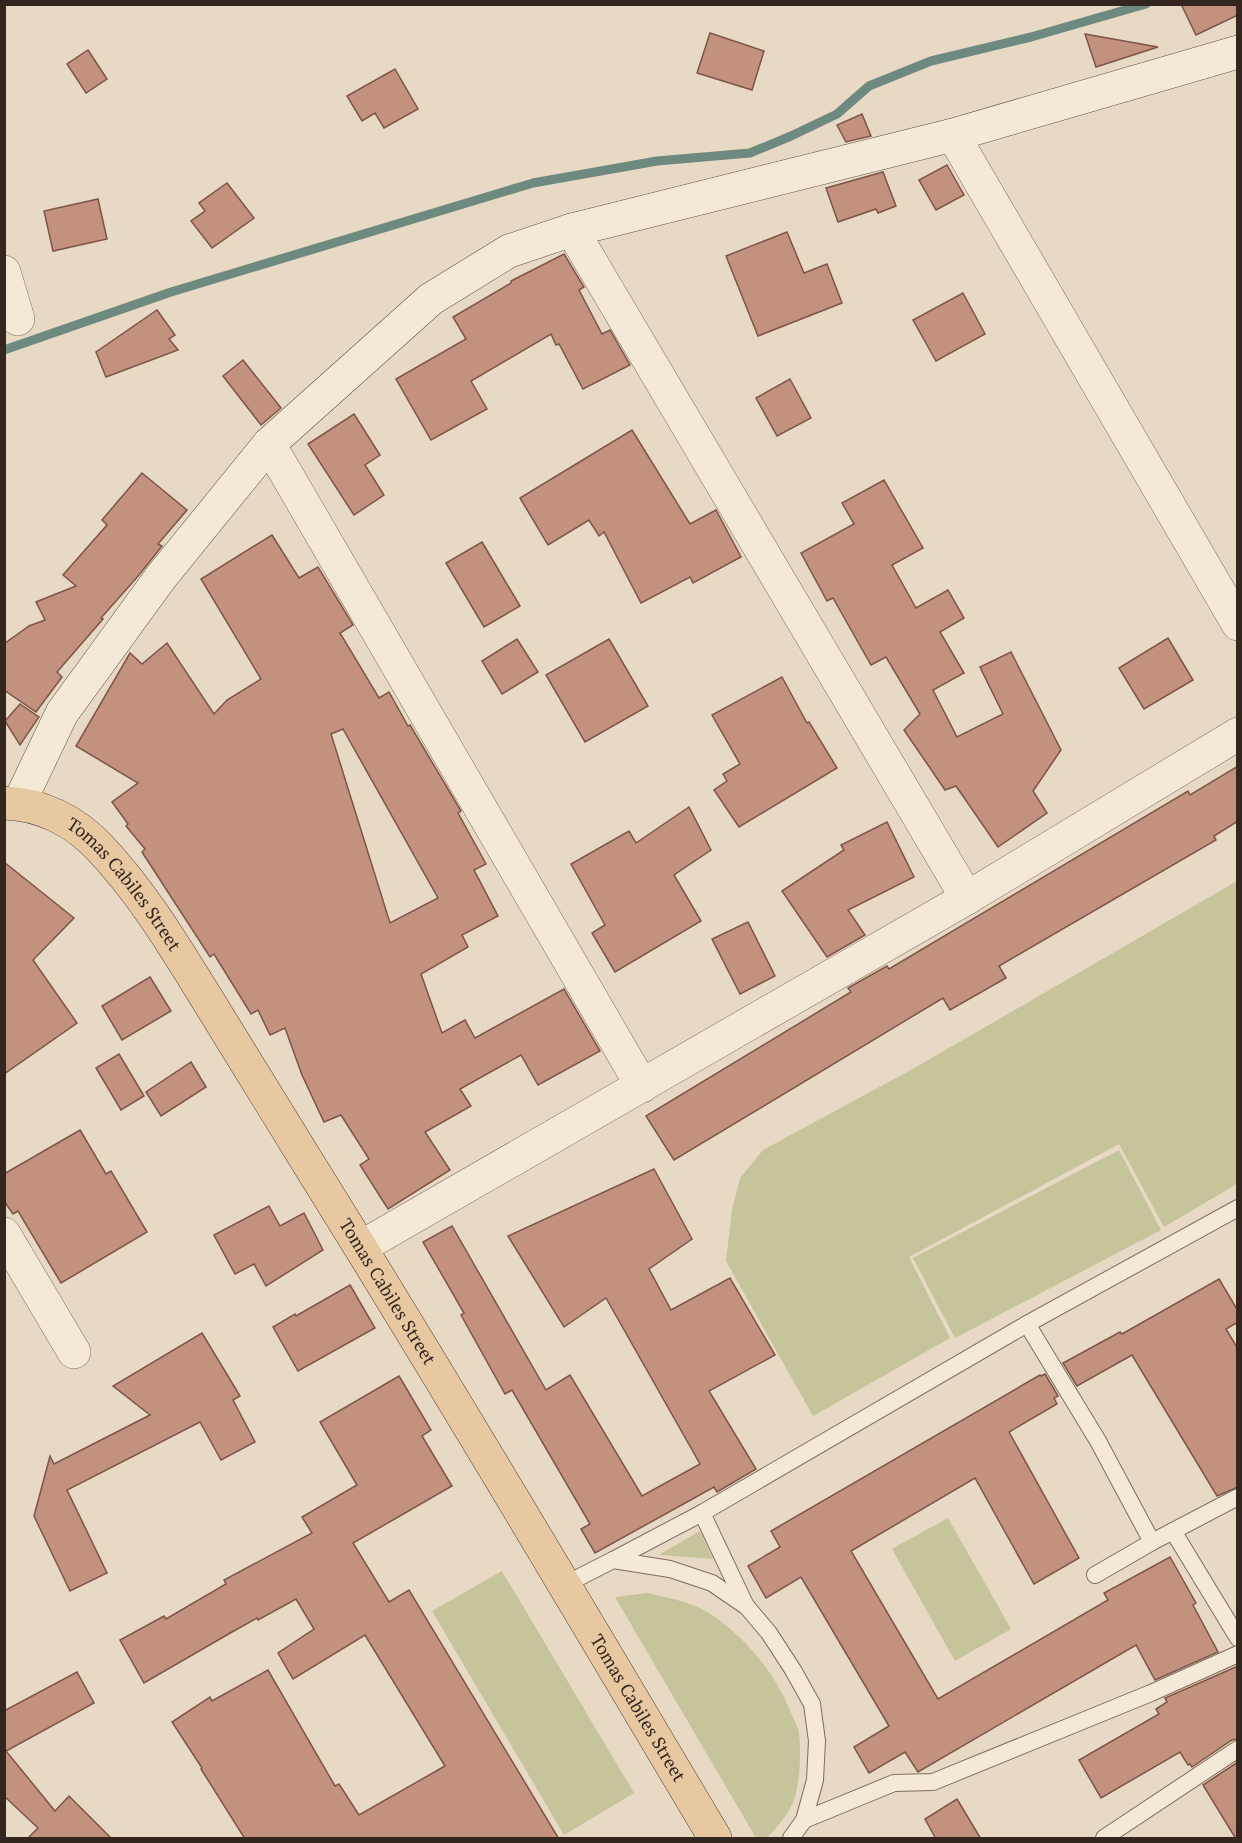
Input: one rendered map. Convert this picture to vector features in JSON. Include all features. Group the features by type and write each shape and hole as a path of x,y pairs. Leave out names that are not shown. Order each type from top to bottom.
{"main road":[{"name":"Tomas Cabiles Street","path":"12,803 37,807 54,814 76,827 99,847 135,890 176,950 361,1247 715,1839"}],"street":[{"path":"12,803 62,713 161,577 269,444 431,299 509,250 572,230 953,135 1238,52"},
{"path":"953,135 1238,624"},
{"path":"572,230 967,898"},
{"path":"4,272 18,320"},
{"path":"269,444 642,1086"},
{"path":"361,1247 967,898 1238,734"},
{"path":"4,1234 74,1352"}],"lane":[{"path":"564,1585 702,1513 1028,1324 1238,1208"},
{"path":"1028,1324 1098,1442 1152,1542"},
{"path":"1095,1575 1238,1497"},
{"path":"702,1513 747,1607 769,1633 812,1704 817,1741 815,1780 804,1821 791,1839"},
{"path":"1173,1531 1238,1638"},
{"path":"613,1560 670,1569 712,1583 747,1607"},
{"path":"804,1821 894,1783 933,1782 1152,1693 1238,1654"},
{"path":"1104,1839 1238,1749"}],"green space":[{"path":"1237,881 1237,1184 1164,1227 1119,1144 909,1257 950,1338 813,1416 726,1261 732,1210 740,1178 763,1150 918,1066"},
{"path":"1119,1150 1161,1230 955,1338 913,1258"},
{"path":"948,1518 1011,1629 955,1661 892,1549"},
{"path":"700,1531 713,1559 659,1555"},
{"path":"502,1571 634,1793 564,1835 432,1611"},
{"path":"647,1593 697,1607 725,1624 759,1658 784,1698 798,1729 800,1754 798,1782 790,1809 767,1838 756,1838 615,1597"}],"building":[{"path":"1181,4 1238,4 1238,15 1196,35"},
{"path":"710,33 764,51 752,90 697,73"},
{"path":"1085,34 1158,47 1096,67"},
{"path":"88,50 107,79 86,93 67,64"},
{"path":"395,69 418,109 384,128 375,113 362,121 347,96"},
{"path":"862,114 871,136 846,142 837,125"},
{"path":"947,165 964,195 936,210 919,180"},
{"path":"883,172 896,206 878,213 876,209 838,222 826,188"},
{"path":"227,183 254,218 212,248 191,221 205,211 199,203"},
{"path":"98,199 107,239 53,251 44,211"},
{"path":"787,232 804,273 827,264 842,303 758,336 726,256"},
{"path":"564,254 584,287 579,290 602,334 610,330 630,365 583,389 559,344 556,345 551,334 471,381 487,409 431,440 396,379 466,339 453,317 511,281"},
{"path":"963,293 985,334 936,361 913,320"},
{"path":"157,310 175,335 169,339 178,350 106,377 96,352"},
{"path":"243,360 281,408 261,425 223,376"},
{"path":"790,379 811,418 777,436 756,398"},
{"path":"354,414 380,455 365,465 384,495 354,515 308,444"},
{"path":"632,430 690,524 716,510 741,557 693,583 690,577 641,603 604,532 599,536 589,520 548,545 520,498"},
{"path":"142,473 187,510 158,544 162,546 139,575 57,672 62,677 36,712 4,690 4,644 29,626 45,620 36,602 76,586 63,575 107,525 102,520"},
{"path":"884,480 923,548 892,565 916,608 948,590 964,618 940,632 964,673 933,690 957,737 1003,714 980,667 1011,652 1061,750 1033,791 1047,813 998,847 956,786 945,790 904,730 920,714 886,657 871,665 833,598 827,601 801,553 854,524 842,503"},
{"path":"272,535 299,578 318,567 353,625 340,633 379,698 389,692 461,811 458,813 486,864 474,870 498,916 462,935 468,947 421,974 442,1033 465,1020 475,1038 564,989 600,1051 538,1085 521,1055 460,1089 471,1106 425,1132 450,1170 388,1209 360,1165 369,1159 341,1115 324,1122 302,1075 285,1028 270,1035 258,1010 251,1014 214,954 210,957 142,852 145,849 126,826 128,824 112,802 138,783 76,746 130,653 142,664 167,643 214,714 227,700 261,679 201,579","holes":["343,729 438,898 390,923 331,734"]},
{"path":"482,542 520,606 484,627 446,563"},
{"path":"1168,638 1193,680 1144,709 1119,668"},
{"path":"517,639 538,672 502,694 482,661"},
{"path":"609,639 648,706 585,742 546,675"},
{"path":"782,677 807,723 809,722 837,768 739,827 714,790 727,781 723,774 740,764 712,715"},
{"path":"20,704 39,717 20,745 5,721"},
{"path":"1238,766 1238,821 1214,836 1216,840 999,966 1006,978 950,1010 943,998 674,1160 646,1116 851,992 848,988 887,966 889,969 1188,791 1190,795"},
{"path":"689,807 711,850 674,875 701,921 615,972 592,933 605,925 571,864 629,831 636,843"},
{"path":"887,822 914,877 848,910 865,935 827,957 782,891 844,850 841,845"},
{"path":"4,862 74,918 33,960 77,1023 4,1074"},
{"path":"748,922 775,976 740,994 712,939"},
{"path":"150,977 171,1011 122,1040 102,1006"},
{"path":"119,1054 144,1096 121,1110 96,1068"},
{"path":"191,1062 206,1087 161,1116 146,1092"},
{"path":"80,1130 106,1174 111,1171 147,1232 61,1283 18,1211 13,1214 4,1201 4,1174"},
{"path":"654,1169 692,1239 649,1269 671,1310 730,1278 775,1355 709,1391 756,1469 717,1492 714,1487 595,1553 581,1529 590,1524 512,1390 505,1394 461,1315 464,1313 423,1242 452,1226 546,1390 570,1375 642,1496 700,1464 606,1298 564,1327 508,1236"},
{"path":"269,1206 280,1226 304,1213 323,1250 266,1286 254,1264 235,1274 214,1235"},
{"path":"1219,1279 1238,1311 1238,1322 1226,1329 1238,1349 1238,1487 1217,1496 1132,1355 1077,1386 1063,1363 1120,1332 1122,1334"},
{"path":"350,1285 375,1328 298,1371 273,1327"},
{"path":"202,1333 240,1396 233,1400 255,1442 221,1460 200,1422 67,1490 107,1573 70,1591 34,1516 50,1456 54,1464 150,1415 113,1386"},
{"path":"1045,1374 1058,1396 1054,1398 1057,1404 1009,1432 1079,1558 1034,1584 975,1478 851,1551 938,1699 1108,1600 1104,1593 1170,1557 1196,1603 1193,1605 1218,1652 1155,1680 1136,1645 918,1772 905,1752 869,1773 854,1747 889,1726 801,1577 766,1598 748,1566 780,1547 771,1531"},
{"path":"399,1376 431,1430 422,1436 452,1486 353,1543 389,1602 409,1590 559,1839 245,1839 172,1722 210,1697 212,1701 268,1670 335,1786 339,1784 359,1815 445,1766 365,1635 293,1679 278,1653 314,1629 296,1599 258,1620 257,1618 144,1683 120,1640 164,1616 166,1619 226,1584 224,1580 312,1533 302,1517 357,1485 320,1422"},
{"path":"1238,1666 1238,1739 1232,1740 1192,1767 1188,1765 1180,1752 1101,1798 1079,1760 1159,1714 1156,1709 1167,1702 1165,1698"},
{"path":"77,1672 94,1703 6,1751 55,1811 69,1796 112,1839 27,1839 38,1828 4,1796 4,1711"},
{"path":"1238,1762 1238,1839 1236,1839 1203,1785"},
{"path":"957,1799 981,1839 936,1839 925,1819"}],"waterway":[{"path":"4,350 171,292 533,183 657,161 750,153 837,114 869,86 931,61 1031,37 1146,4"}]}
